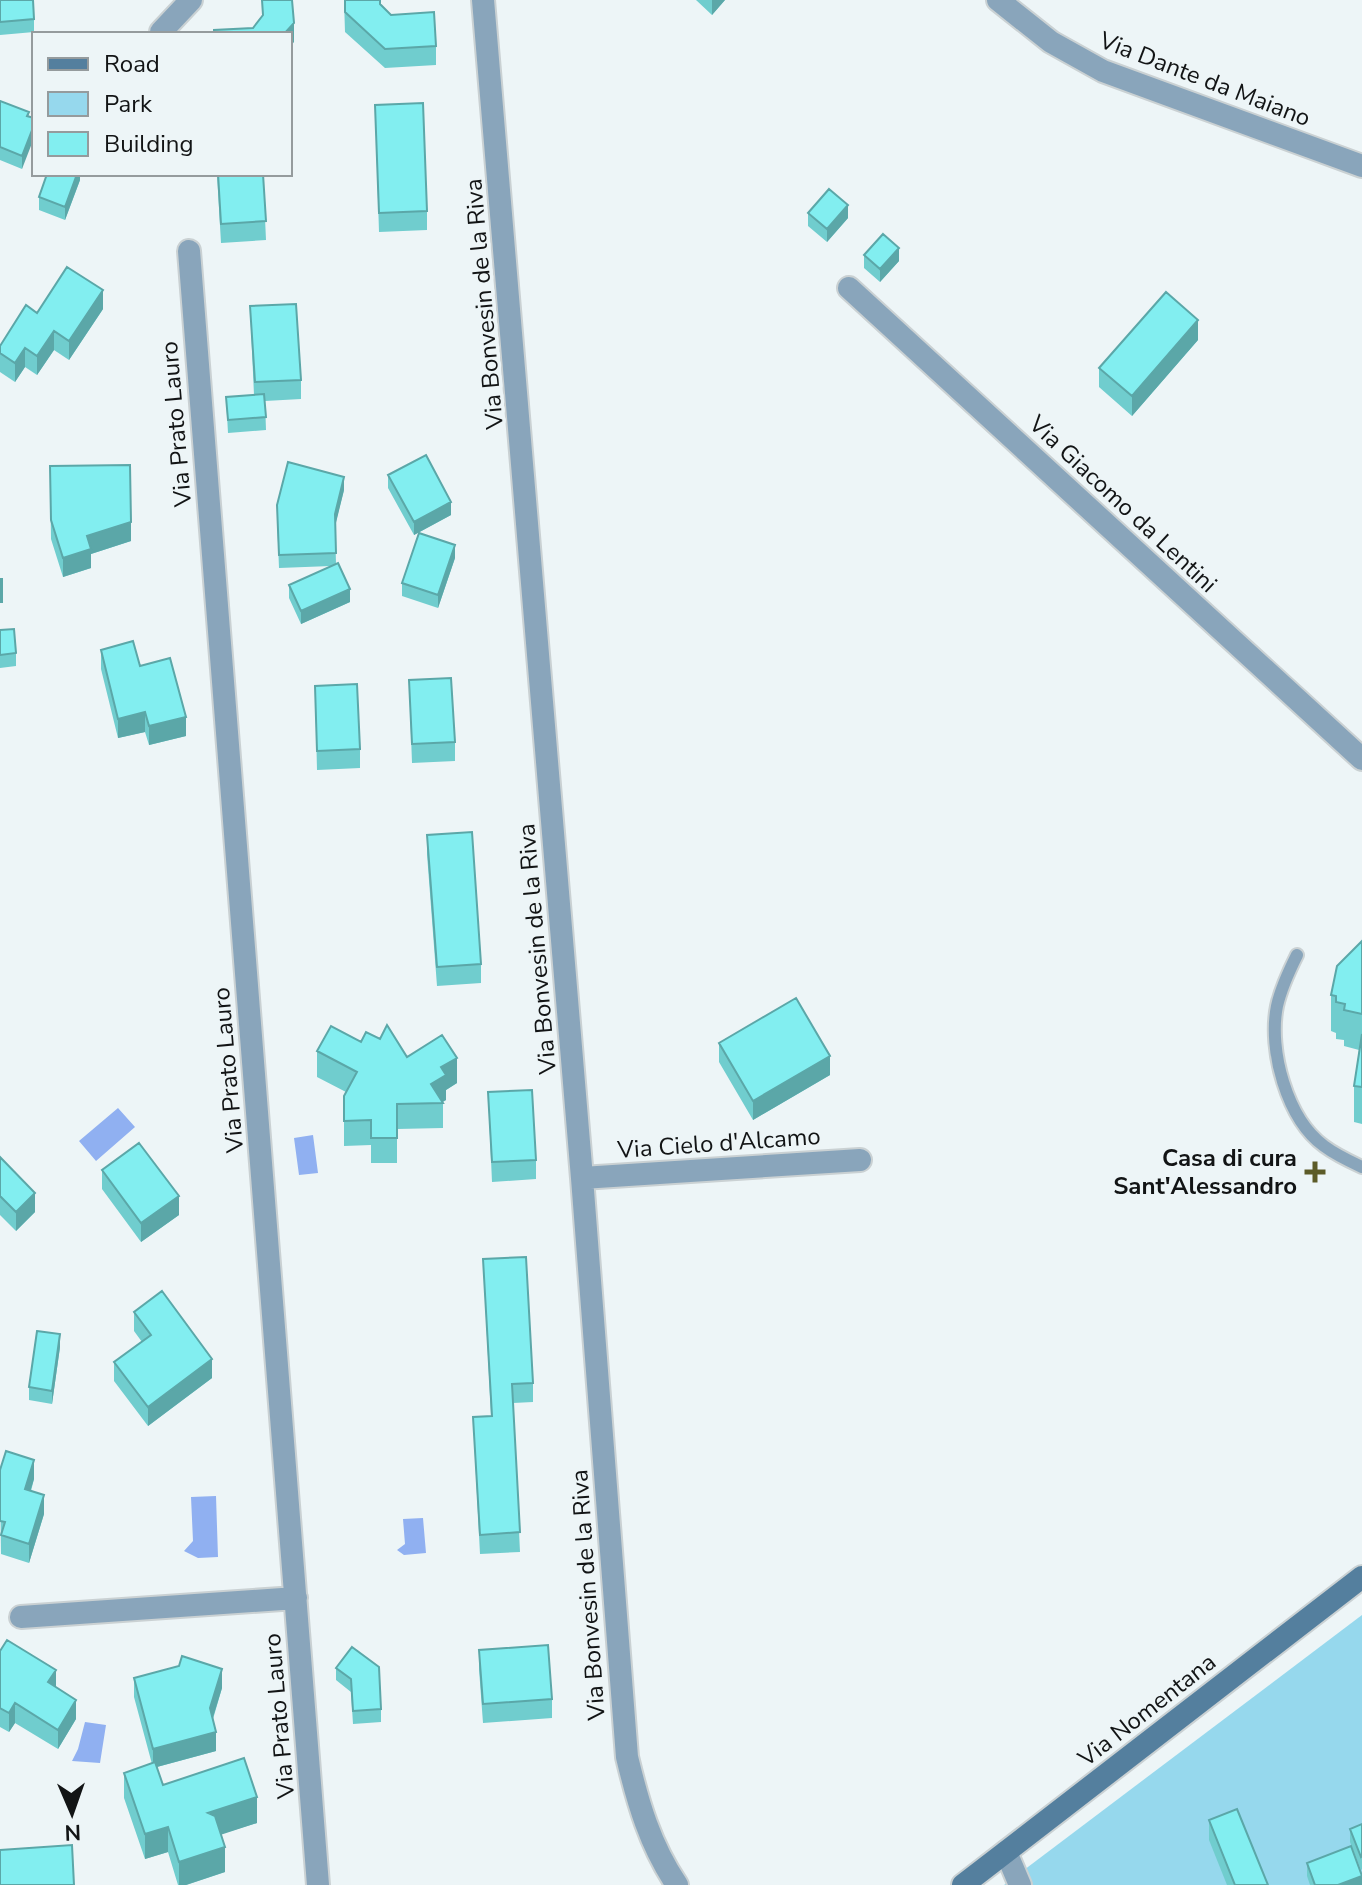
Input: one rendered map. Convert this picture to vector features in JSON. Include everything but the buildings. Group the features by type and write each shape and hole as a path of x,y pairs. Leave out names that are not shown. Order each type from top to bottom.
{"main road":[{"name":"Via Nomentana","path":"963,1885 1362,1577"}],"street":[{"path":"161,32 191,0"},
{"name":"Via Bonvesin de la Riva","path":"483,0 582,1178 627,1757 648,1833 677,1885"},
{"name":"Via Dante da Maiano","path":"998,0 1051,42 1103,71 1362,166"},
{"name":"Via Prato Lauro","path":"189,251 318,1885"},
{"name":"Via Giacomo da Lentini","path":"849,288 1362,759"},
{"name":"Via Cielo d'Alcamo","path":"582,1178 860,1160"},
{"path":"21,1617 296,1598"},
{"path":"1006,1852 1020,1885"}],"lane":[{"path":"1297,955 1276,1009 1280,1073 1299,1115 1322,1145 1362,1167"}],"green space":[{"path":"1362,1615 1362,1885 1004,1885"}],"shaded area":[{"path":"118,1108 135,1127 96,1161 79,1141"},
{"path":"313,1135 318,1173 299,1175 294,1138"},
{"path":"216,1496 218,1557 198,1558 184,1551 193,1541 191,1497"},
{"path":"423,1518 426,1553 404,1555 397,1550 405,1544 403,1519"},
{"path":"85,1722 106,1725 100,1763 72,1761"}],"place":[{"name":"Casa di cura Sant'Alessandro","path":"1315,1172"}]}
